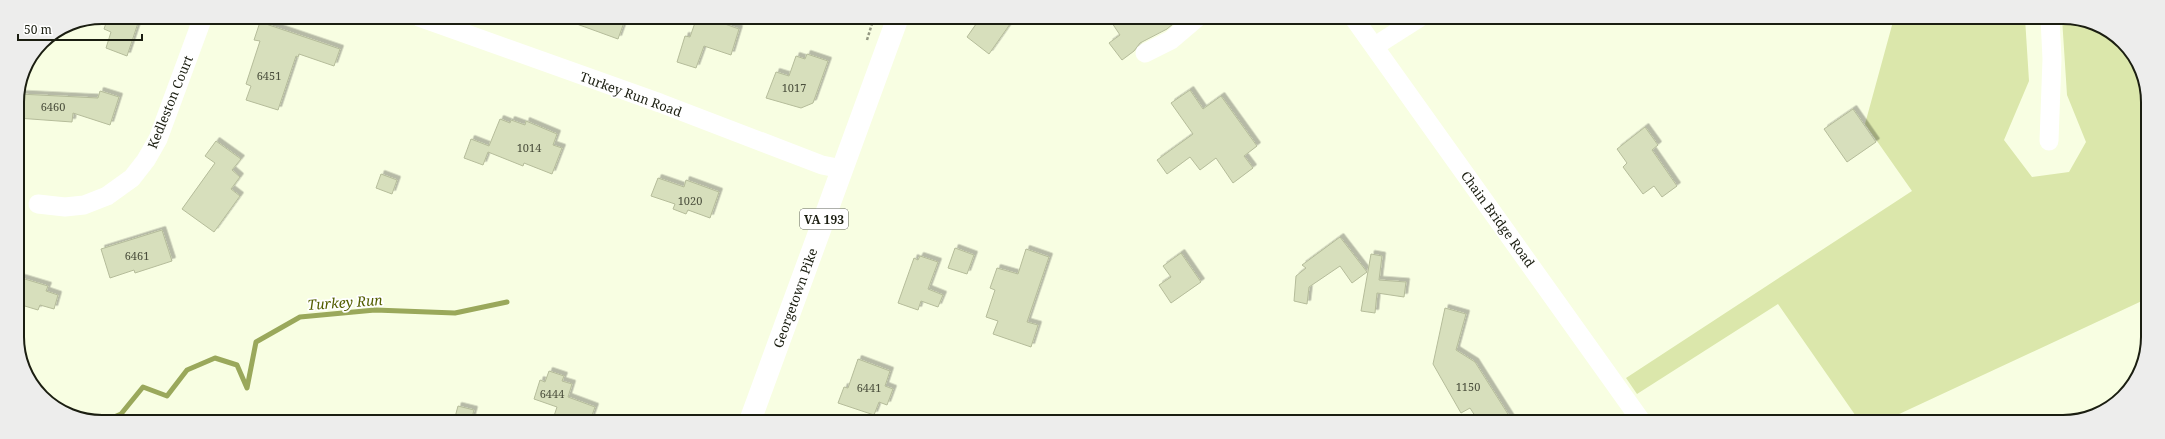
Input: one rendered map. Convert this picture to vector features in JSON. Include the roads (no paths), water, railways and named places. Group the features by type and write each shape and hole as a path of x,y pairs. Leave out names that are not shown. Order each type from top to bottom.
{"main road":[{"name":"Georgetown Pike","path":"752,415 895,24"}],"street":[{"name":"Kedleston Court","path":"38,204 65,207 84,205 107,196 132,178 146,160 158,139 200,24"},
{"name":"Turkey Run Road","path":"454,24 822,165 842,169"},
{"path":"1145,52 1171,40 1190,24"},
{"name":"Chain Bridge Road","path":"1358,24 1375,46 1637,415"},
{"path":"1375,46 1410,24"},
{"path":"2049,141 2052,59 2050,24"}],"waterway":[{"name":"Turkey Run","path":"119,415 143,387 167,396 187,370 215,358 237,365 247,388 256,342 300,317 375,310 455,313 507,302"}]}
